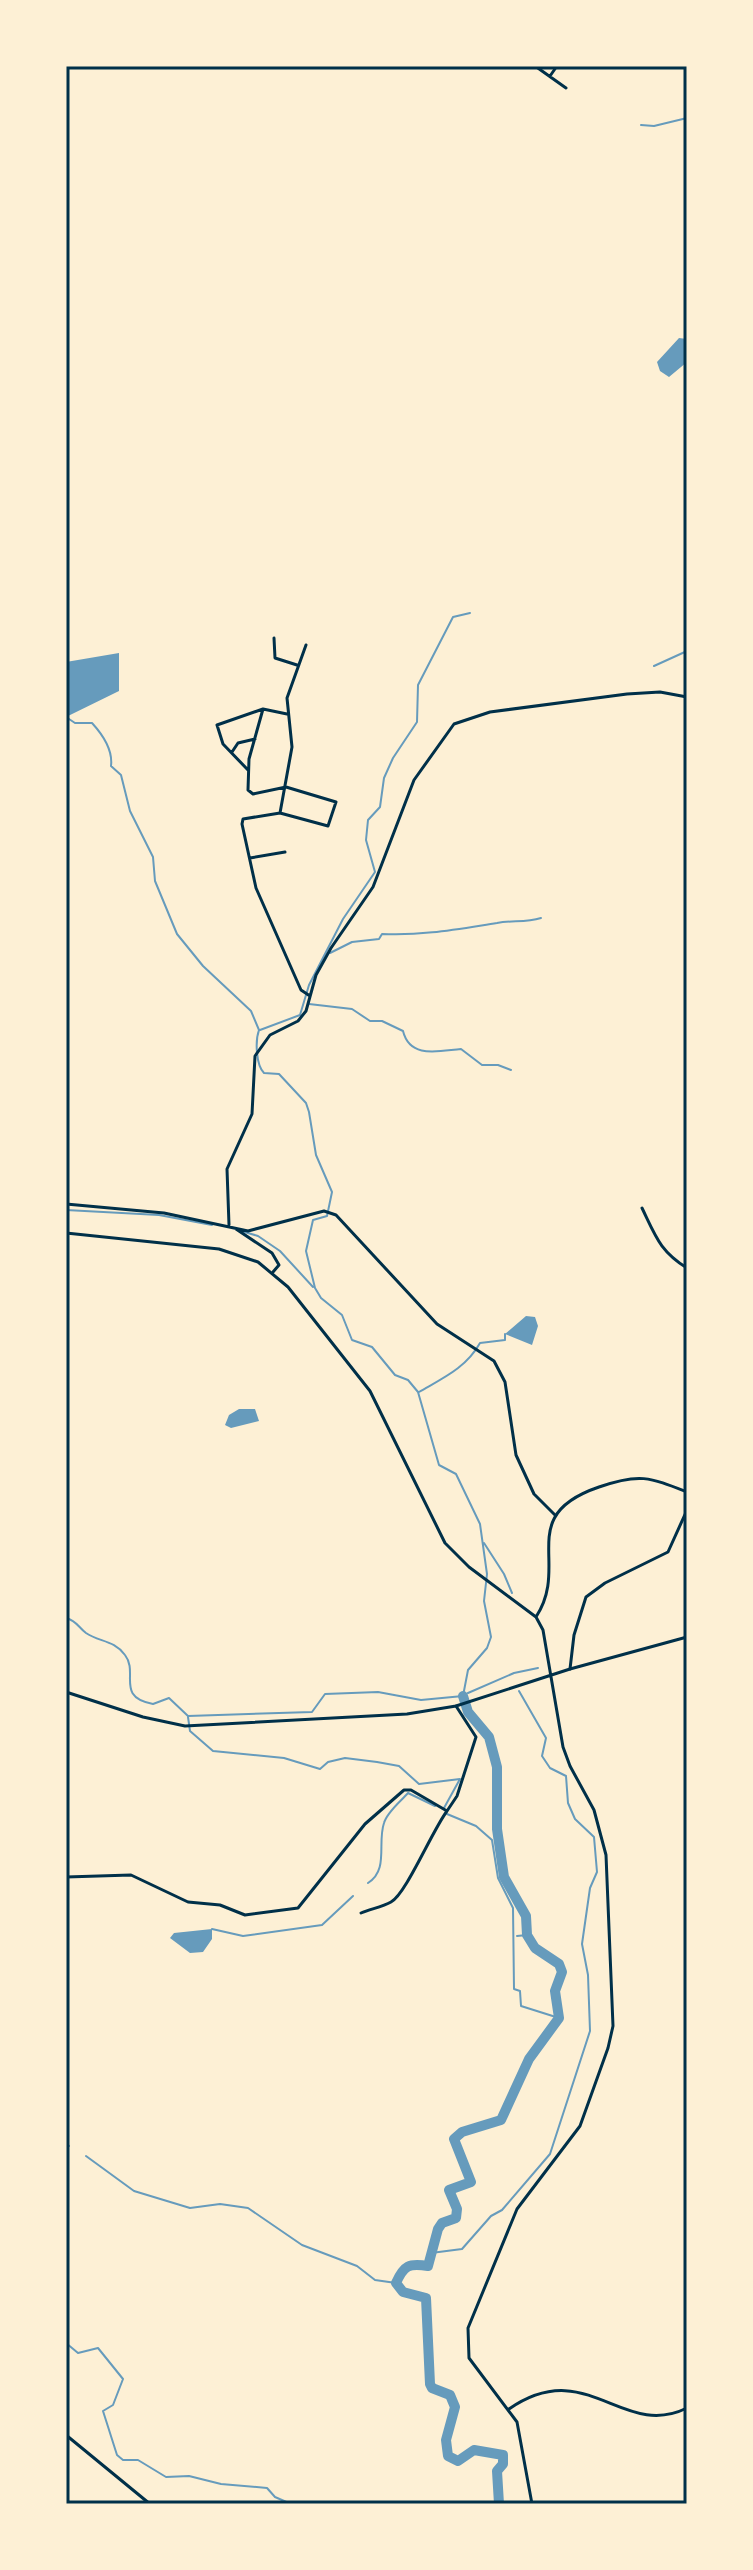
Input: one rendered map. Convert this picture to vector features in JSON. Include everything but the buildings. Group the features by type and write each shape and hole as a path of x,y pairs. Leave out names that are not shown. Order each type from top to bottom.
{"street":[{"path":"550,76 557,66"},
{"path":"538,67 566,88"},
{"path":"274,638 275,658 297,665"},
{"path":"280,813 292,747 287,698 306,645"},
{"path":"229,1225 227,1169 252,1114 255,1056 276,1030 298,1021 331,948 373,887 414,780 454,724 490,712 627,694 660,692 687,697"},
{"path":"249,771 223,744 217,725 263,709 287,714"},
{"path":"263,709 249,771 248,790 253,794 286,787 336,802 328,826 280,813 243,819 256,888 301,990 310,996"},
{"path":"232,753 238,743 255,739"},
{"path":"250,858 285,852"},
{"path":"66,1204 164,1213 229,1225 272,1253 279,1265 273,1272"},
{"path":"642,1208 659,1245 670,1259 687,1268"},
{"path":"236,1229 258,1231 324,1211 336,1215 437,1324 494,1361 505,1382 516,1455 534,1494 555,1515"},
{"path":"66,1233 219,1249 239,1253 273,1272 370,1391 445,1543 469,1567 536,1617 548,1645 563,1747 594,1810 604,1842 613,2026 580,2126 517,2209 468,2328 469,2358 509,2409 520,2437 532,2504"},
{"path":"536,1617 545,1596 555,1515 572,1497 630,1477 657,1479 687,1492"},
{"path":"570,1669 583,1602 605,1583 668,1552 687,1510"},
{"path":"66,1692 143,1717 185,1726 407,1714 456,1706 570,1669 687,1637"},
{"path":"361,1913 392,1902 405,1889 431,1833 460,1788 476,1737 456,1706"},
{"path":"66,1877 131,1875 188,1902 220,1905 245,1915 285,1912 304,1902 365,1824 404,1790 411,1790 447,1811"},
{"path":"509,2409 540,2391 559,2389 648,2416 674,2415 687,2408"},
{"path":"66,2435 150,2504"}],"water":[{"path":"679,338 687,339 687,362 669,377 660,371 657,362"},
{"path":"119,653 119,691 66,717 66,662"},
{"path":"526,1316 535,1317 538,1326 532,1345 505,1334"},
{"path":"239,1409 255,1409 259,1421 231,1428 225,1425 229,1415"},
{"path":"212,1929 212,1939 203,1952 190,1953 170,1938 174,1933"}],"waterway":[{"path":"641,125 654,126 687,118"},
{"path":"260,1030 300,1015 309,985 343,919 375,872 366,840 368,820 380,807 384,778 393,758 417,722 418,685 453,617 470,613"},
{"path":"654,666 687,651"},
{"path":"66,717 75,723 92,723 103,738 109,749 111,766 121,775 130,811 153,857 155,881 177,934 203,966 251,1011 259,1030 257,1053 264,1073 279,1074 306,1103 316,1155 332,1192 327,1216 313,1220 306,1251 315,1288 321,1298 342,1315 352,1340 372,1347 395,1375 408,1380 418,1392 439,1465 456,1474 480,1524 487,1574 484,1601 491,1637 487,1648 468,1670 463,1696 421,1700 378,1692 325,1694 312,1712 188,1716 169,1698 153,1704 141,1701 131,1690 129,1662 125,1655 116,1646 91,1636 66,1618"},
{"path":"330,953 352,942 379,939 382,934 426,933 541,918"},
{"path":"309,1004 352,1009 370,1021 382,1021 403,1031 407,1040 418,1050 461,1049 482,1065 498,1065 511,1070"},
{"path":"66,1210 159,1215 212,1225"},
{"path":"241,1231 258,1236 280,1251 313,1287"},
{"path":"419,1392 461,1366 480,1343 505,1340 505,1334"},
{"path":"484,1543 512,1593"},
{"path":"468,1693 514,1673 538,1668"},
{"path":"431,2253 462,2249 491,2216 502,2210 550,2154 590,2031 588,1975 582,1944 590,1888 597,1872 594,1837 575,1819 568,1803 566,1776 550,1768 542,1756 546,1738 519,1691"},
{"path":"463,1696 468,1712 489,1737 497,1767 497,1829 504,1877 526,1916 527,1935 535,1948 559,1964 562,1972 555,1991 559,2018 529,2059 501,2120 462,2132 454,2139 471,2182 449,2190 457,2209 456,2218 442,2223 438,2229 428,2266 408,2267 396,2283 403,2292 426,2298 430,2384 432,2388 450,2395 455,2407 446,2440 448,2456 458,2461 474,2450 503,2455 503,2464 497,2471 499,2504"},
{"path":"188,1717 190,1731 213,1751 284,1758 320,1769 328,1762 345,1758 377,1762 399,1766 419,1784 460,1779 444,1808"},
{"path":"368,1883 378,1871 382,1831 391,1811 408,1793 435,1806"},
{"path":"447,1814 476,1826 492,1840 498,1878 513,1908 514,1989 520,1991 521,2006 559,2018"},
{"path":"212,1929 243,1936 322,1925 353,1896"},
{"path":"517,1936 527,1935"},
{"path":"66,2143 69,2146"},
{"path":"86,2156 134,2191 190,2208 220,2204 248,2208 302,2245 357,2266 375,2280 396,2283"},
{"path":"66,2343 78,2353 98,2348 123,2379 113,2405 103,2411 117,2455 123,2460 138,2460 166,2477 189,2476 221,2484 267,2488 275,2497 291,2504"}]}
